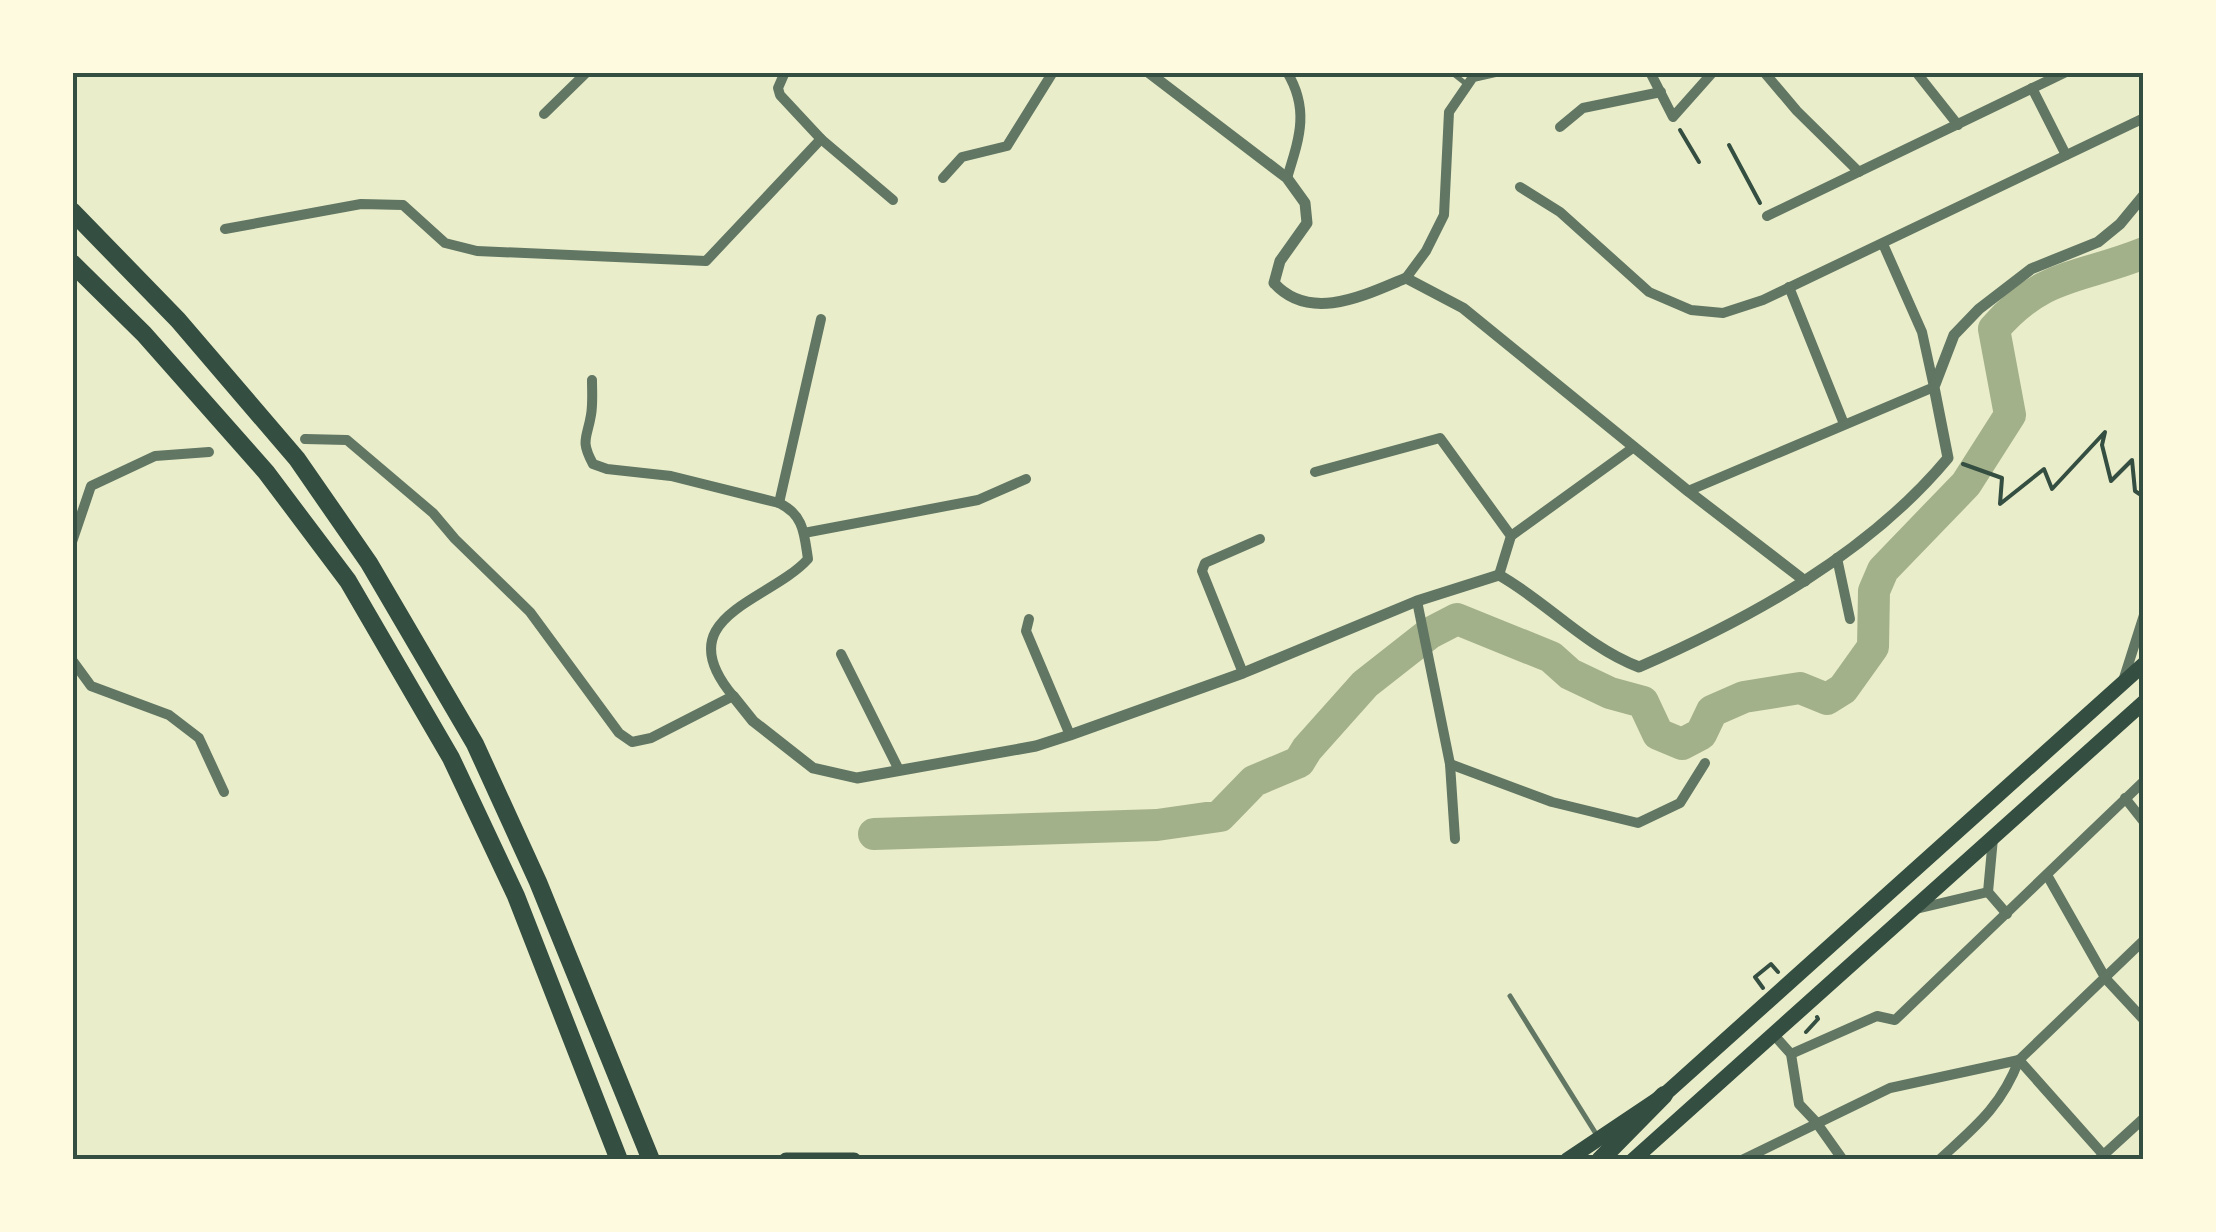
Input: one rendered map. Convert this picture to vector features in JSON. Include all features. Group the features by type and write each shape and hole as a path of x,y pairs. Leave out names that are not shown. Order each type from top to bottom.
{"highway":[{"path":"72,211 178,320 296,459 369,563 475,744 538,882 651,1160"},
{"path":"72,263 144,334 266,472 348,581 452,758 516,896 618,1160"},
{"path":"1600,1160 1664,1095 2144,664"},
{"path":"1633,1160 2144,702"},
{"path":"1567,1160 1664,1095"},
{"path":"786,1160 854,1160"}],"street":[{"path":"544,114 587,72"},
{"path":"786,72 778,88 780,95 821,139 893,200"},
{"path":"943,178 962,158 1008,146 1053,72"},
{"path":"1148,72 1287,178 1305,203 1306,223 1280,261 1274,284 1300,303 1323,305 1363,296 1406,278 1426,251 1444,215 1449,112 1473,78 1495,72"},
{"path":"1287,72 1299,92 1301,134 1287,178"},
{"path":"1650,72 1673,118 1714,72"},
{"path":"1764,72 1859,172"},
{"path":"1916,72 1958,125"},
{"path":"1767,216 2032,88 2041,77 2066,72"},
{"path":"2032,88 2066,155"},
{"path":"1560,128 1584,108 1660,92"},
{"path":"1520,188 1560,212 1649,292 1692,310 1723,313 1763,300 2144,118"},
{"path":"225,228 360,204 403,205 445,243 476,252 706,261 821,139"},
{"path":"1688,491 1934,387 1954,335 1979,309 2031,269 2098,242 2120,224 2144,195"},
{"path":"592,380 591,415 584,434 585,449 594,464 670,476 779,503 793,510 801,520 808,558 794,575 738,606 715,629 712,654 724,685 754,721 813,768 857,778 1036,746 1244,672 1417,602 1498,574 1613,658 1638,667 1805,581 1918,494 1948,458 1922,332 1882,244"},
{"path":"1406,278 1463,308 1805,581"},
{"path":"1789,287 1844,424"},
{"path":"779,503 822,319"},
{"path":"1315,472 1440,438 1510,536"},
{"path":"305,439 347,440 433,513 530,612 619,733 632,742 651,738 733,696"},
{"path":"1498,574 1510,536 1634,447"},
{"path":"72,542 92,486 154,456 209,452"},
{"path":"804,533 978,500 1026,479"},
{"path":"1244,672 1202,571 1205,563 1260,539"},
{"path":"1837,558 1850,619"},
{"path":"1417,602 1450,764 1455,839"},
{"path":"2123,682 2144,615"},
{"path":"1029,619 1026,632 1070,735"},
{"path":"841,654 899,770"},
{"path":"72,660 91,686 169,715 199,738 224,792"},
{"path":"1450,764 1552,802 1638,823 1680,803 1706,763"},
{"path":"1791,1054 1876,1016 1895,1020 2144,781"},
{"path":"2125,798 2144,822"},
{"path":"1993,837 1988,892 2007,914"},
{"path":"2047,875 2106,979 2144,1020"},
{"path":"1909,910 1988,892"},
{"path":"1939,1160 1990,1114 2020,1060 2144,940"},
{"path":"1774,1036 1791,1054 1798,1104 1843,1160"},
{"path":"1742,1160 1890,1088 2020,1060"},
{"path":"2020,1060 2103,1158 2144,1118"}],"lane":[{"path":"1452,72 1468,85"},
{"path":"1510,996 1600,1140"}],"path":[{"path":"1673,118 1699,162"},
{"path":"1729,145 1767,216"},
{"path":"1955,462 2002,478 2000,504 2044,469 2052,489 2105,432 2102,445 2111,481 2132,460 2135,491 2144,498"},
{"path":"1755,977 1771,964 1788,984"}],"waterway":[{"path":"874,834 1157,825 1220,816 1254,781 1299,762 1365,684 1430,633 1457,619 1551,657 1570,674 1610,693 1643,702 1658,734 1682,744 1701,734 1712,711 1744,697 1800,688 1827,699 1843,689 1873,647 1874,591 1883,570 1966,484 2010,415 1994,329 2012,310 2046,287 2144,253"}]}
